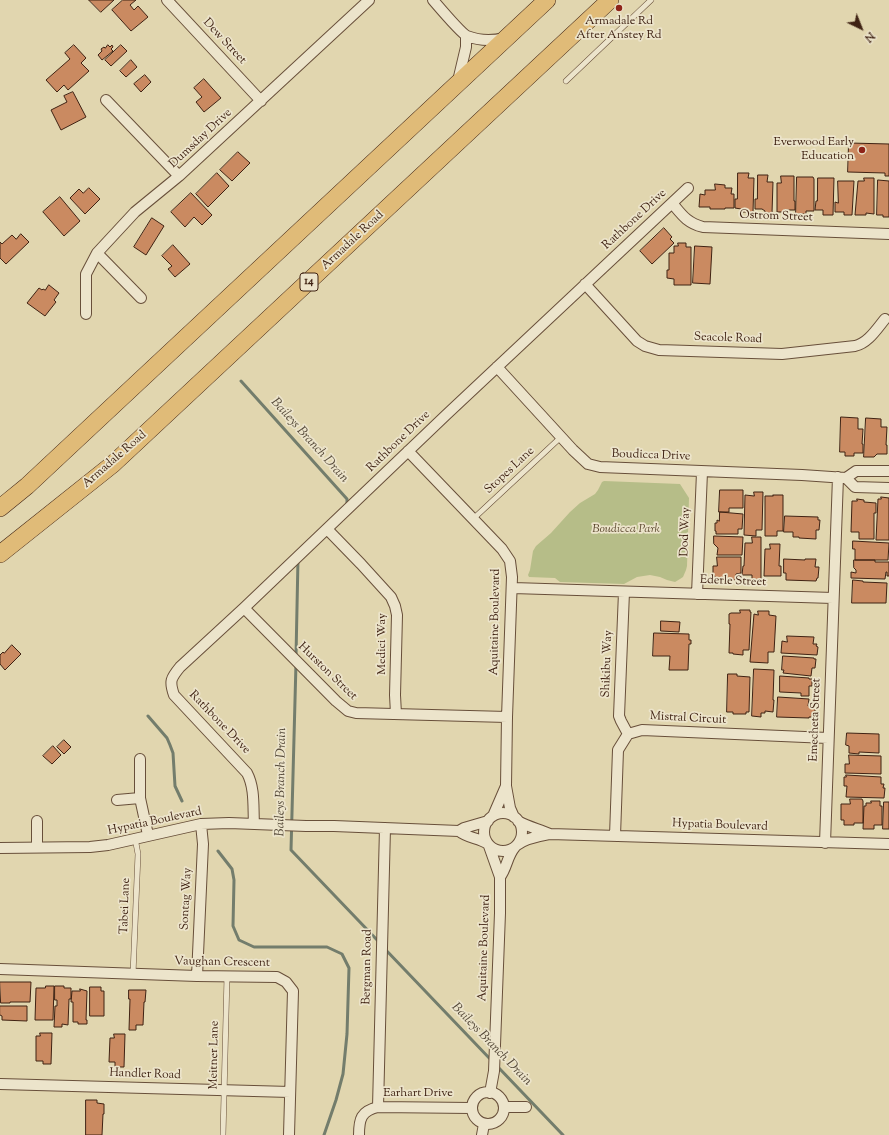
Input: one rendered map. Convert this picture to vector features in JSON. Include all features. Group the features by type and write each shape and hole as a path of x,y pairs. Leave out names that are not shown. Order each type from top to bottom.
{"highway":[{"path":"0,508 27,486 547,0"},
{"name":"Armadale Road","path":"0,554 113,464 610,0"}],"street":[{"name":"Dew Street","path":"167,0 261,101"},
{"name":"Dumsday Drive","path":"86,314 86,274 97,253 135,212 179,176 369,0"},
{"path":"433,0 466,36 480,40 506,38"},
{"path":"458,82 466,47 466,36"},
{"path":"106,100 179,176"},
{"name":"Rathbone Drive","path":"254,824 251,780 247,773 174,694 171,685 173,676 180,667 688,188"},
{"name":"Ostrom Street","path":"672,203 686,218 694,224 703,227 889,234"},
{"path":"97,253 141,298"},
{"name":"Seacole Road","path":"585,284 637,341 645,346 659,350 782,354 855,346 861,345 865,342 885,320"},
{"name":"Boudicca Drive","path":"497,367 560,437 588,464 600,467 842,478 856,470 889,471"},
{"name":"Aquitaine Boulevard","path":"408,451 502,549 510,562 513,588 507,717 506,786"},
{"name":"Dod Way","path":"697,594 702,472"},
{"path":"833,598 842,478"},
{"name":"Boudicca Drive","path":"842,478 855,487 889,488"},
{"name":"Medici Way","path":"327,529 391,597 396,606 396,714"},
{"name":"Ederle Street","path":"513,588 833,598"},
{"name":"Shikibu Way","path":"624,592 619,716 628,734"},
{"name":"Emecheta Street","path":"826,843 833,598"},
{"name":"Hurston Street","path":"244,608 336,701 348,711 356,714 507,717"},
{"name":"Mistral Circuit","path":"628,734 642,730 828,738"},
{"path":"615,836 618,750 628,734"},
{"path":"140,759 140,798 148,835"},
{"path":"506,786 485,826 485,839 489,845 502,851 511,850 521,842 550,834"},
{"path":"506,786 510,808 522,830 520,841 516,846"},
{"path":"117,800 140,798"},
{"path":"490,818 498,814 504,814 527,826 550,834"},
{"name":"Hypatia Boulevard","path":"0,848 90,847 108,845 202,824 229,823 459,831 490,818"},
{"path":"37,821 37,847"},
{"name":"Sontag Way","path":"196,976 203,844 202,824"},
{"name":"Bergman Road","path":"378,1107 385,828"},
{"name":"Hypatia Boulevard","path":"459,831 464,835 478,839 489,845"},
{"name":"Hypatia Boulevard","path":"550,834 889,844"},
{"name":"Aquitaine Boulevard","path":"489,845 500,877 494,1063 490,1093"},
{"name":"Aquitaine Boulevard","path":"500,877 505,870 508,857 516,846"},
{"name":"Vaughan Crescent","path":"0,969 196,976 277,977 286,982 293,991 289,1135"},
{"name":"Handler Road","path":"0,1084 290,1092"},
{"path":"490,1093 499,1098 504,1108 499,1120 484,1124 475,1118 471,1108 477,1097 490,1093"},
{"name":"Earhart Drive","path":"359,1135 359,1124 365,1112 378,1107 471,1108"},
{"path":"504,1108 526,1107"},
{"path":"482,1135 484,1124"}],"lane":[{"path":"566,81 652,0"},
{"name":"Stopes Lane","path":"473,519 560,437"},
{"name":"Tabei Lane","path":"133,974 138,854 135,838"},
{"name":"Meitner Lane","path":"223,1135 227,976"}],"green space":[{"name":"Boudicca Park","path":"604,481 680,484 689,498 687,566 683,577 675,582 650,575 637,577 624,584 560,582 555,578 529,577 528,575 533,551 536,546 580,503 595,494"}],"building":[{"path":"89,0 114,0 101,12"},
{"path":"123,0 136,0 130,5 134,10 138,6 148,17 131,31 112,10"},
{"path":"74,45 86,58 81,63 89,71 68,90 64,85 57,92 46,80 70,59 65,53"},
{"path":"108,45 110,47 112,45 113,47 111,49 113,51 102,60 98,55 102,51 101,49"},
{"path":"121,45 127,51 111,66 105,60"},
{"path":"131,60 137,67 126,77 120,71"},
{"path":"145,75 151,82 141,92 134,84"},
{"path":"204,79 221,98 204,112 196,102 202,97 194,88"},
{"path":"73,92 86,117 61,130 51,110 67,102 64,96"},
{"path":"849,143 889,144 889,176 885,176 885,173 848,172"},
{"path":"238,152 250,163 232,181 220,170"},
{"path":"217,173 229,186 208,207 196,194"},
{"path":"738,173 749,173 748,178 754,178 753,212 743,212 741,209 735,208 735,199 737,199"},
{"path":"758,175 768,175 767,182 773,182 772,213 765,213 762,209 755,209"},
{"path":"781,176 794,176 795,210 784,210 784,212 777,212 777,183 781,183"},
{"path":"797,177 813,177 814,179 814,211 806,211 806,214 796,214"},
{"path":"818,178 834,178 833,215 823,215 823,210 815,210"},
{"path":"864,178 874,178 874,214 866,213 866,215 855,215 858,181 864,181"},
{"path":"878,180 889,181 889,217 877,215"},
{"path":"838,181 854,181 852,215 844,215 844,212 835,212 835,202 838,203"},
{"path":"715,184 725,185 725,188 732,188 731,194 734,194 734,208 710,209 710,207 699,207 700,194 705,195 705,190 715,190"},
{"path":"89,188 100,199 85,214 70,198 79,189 83,193"},
{"path":"191,193 212,215 202,225 194,217 185,227 171,212"},
{"path":"60,197 80,221 64,236 43,212"},
{"path":"152,218 164,226 146,255 134,247"},
{"path":"664,228 672,237 670,239 674,243 652,264 640,251"},
{"path":"21,234 29,242 6,264 0,258 0,242 2,244 12,235 16,239"},
{"path":"678,243 686,243 686,247 691,247 691,285 674,285 674,279 667,278 667,270 669,270 669,253 674,253 674,246 678,246"},
{"path":"173,245 190,264 175,277 168,269 172,266 162,256"},
{"path":"695,246 712,247 710,284 693,283"},
{"path":"49,285 59,293 54,300 56,302 45,316 27,303 39,288 45,290"},
{"path":"841,417 858,418 858,429 863,429 863,453 854,453 854,456 845,456 845,452 840,452"},
{"path":"866,418 881,419 881,427 887,427 887,454 877,454 874,457 864,457"},
{"path":"720,490 743,490 743,508 729,508 729,512 719,512"},
{"path":"754,492 763,492 762,530 756,530 756,536 744,535 745,495 754,496"},
{"path":"783,495 783,531 777,531 777,536 765,536 765,496"},
{"path":"881,497 889,498 889,540 876,540 878,499 881,499"},
{"path":"857,499 864,500 864,502 876,503 876,513 874,513 874,539 859,539 859,532 851,532 852,501 857,501"},
{"path":"720,512 743,514 742,529 738,529 738,534 716,534 715,523 717,523 717,520 719,521"},
{"path":"785,516 818,517 818,520 820,520 819,530 816,530 816,539 793,537 793,532 784,532"},
{"path":"714,536 743,537 742,555 717,555 718,548 714,544"},
{"path":"752,537 761,537 761,580 752,579 752,575 742,575 745,543 752,543"},
{"path":"853,541 889,543 888,560 855,560"},
{"path":"770,544 780,544 779,566 781,566 781,576 764,576 765,549 770,549"},
{"path":"717,557 741,557 741,573 736,574 736,580 715,579 715,576 713,576 713,566 717,566"},
{"path":"784,559 816,559 815,567 819,567 818,578 816,581 786,580 786,573 784,573"},
{"path":"854,560 889,562 889,576 887,576 886,572 885,579 851,578 851,572 856,573 854,568"},
{"path":"853,580 887,583 886,603 852,603"},
{"path":"740,610 750,610 751,612 749,650 743,650 743,655 729,653 729,614 740,613"},
{"path":"758,611 769,611 769,615 776,616 774,652 768,652 768,663 750,662 754,614 758,615"},
{"path":"661,621 680,622 679,632 661,631"},
{"path":"654,633 689,634 691,644 689,644 688,670 669,670 670,656 653,656"},
{"path":"787,636 814,637 813,644 817,644 816,646 818,647 817,655 781,653 782,641 787,642"},
{"path":"12,645 21,654 5,670 0,664 0,655"},
{"path":"783,656 816,659 815,668 812,668 811,676 783,673"},
{"path":"754,669 774,670 773,712 765,711 765,713 761,713 761,717 752,716"},
{"path":"728,674 737,674 737,676 750,677 749,712 746,712 746,714 733,714 733,712 727,712"},
{"path":"780,676 812,679 812,686 809,686 809,696 801,696 801,693 780,692"},
{"path":"778,697 809,699 808,706 815,706 815,714 812,714 812,717 809,718 777,717"},
{"path":"847,733 879,734 879,753 849,753 849,746 846,745"},
{"path":"64,740 71,747 64,754 57,747"},
{"path":"53,746 61,755 52,764 43,756"},
{"path":"849,755 881,756 881,774 845,773 845,764 849,764"},
{"path":"846,775 881,777 881,784 884,784 883,788 885,788 884,798 846,797 847,786 844,786 844,777 846,777"},
{"path":"850,799 862,799 863,823 844,825 844,820 841,820 841,804 850,804"},
{"path":"871,801 880,801 880,806 882,806 882,825 874,825 874,829 863,829 864,806 866,806 866,803 871,803"},
{"path":"884,802 889,802 889,829 883,829"},
{"path":"0,982 31,982 30,1002 1,1003"},
{"path":"46,986 54,986 53,1020 35,1020 36,988 45,988"},
{"path":"55,986 71,988 68,1025 62,1024 62,1027 54,1027 55,1006 57,1006 57,1000 55,1000"},
{"path":"90,987 101,987 101,991 104,991 104,1016 90,1016"},
{"path":"80,989 87,991 87,1024 78,1024 78,1022 73,1022 73,1002 71,1002 72,991 80,991"},
{"path":"129,990 146,990 143,1025 136,1025 136,1030 129,1030"},
{"path":"0,1006 27,1006 27,1021 2,1020 2,1016 0,1015"},
{"path":"40,1033 52,1033 51,1064 43,1064 43,1061 36,1061 36,1036 40,1036"},
{"path":"114,1034 125,1034 124,1067 115,1067 115,1062 109,1062 110,1038 114,1038"},
{"path":"86,1100 97,1100 97,1103 104,1104 102,1135 86,1135"}],"waterway":[{"name":"Baileys Branch Drain","path":"241,381 347,499 347,506"},
{"name":"Baileys Branch Drain","path":"296,656 298,559"},
{"name":"Baileys Branch Drain","path":"296,663 291,850 379,942"},
{"path":"148,716 167,738 170,745 173,753 175,786 182,801"},
{"path":"218,851 232,869 234,880 233,926 239,940 254,947 327,947 342,954 349,968 347,1034 343,1074 324,1135"},
{"name":"Baileys Branch Drain","path":"384,948 492,1061"},
{"name":"Baileys Branch Drain","path":"498,1067 563,1135"}],"place":[{"name":"Armadale Rd After Anstey Rd","path":"619,8"},
{"name":"Everwood Early Education","path":"862,150"}]}
